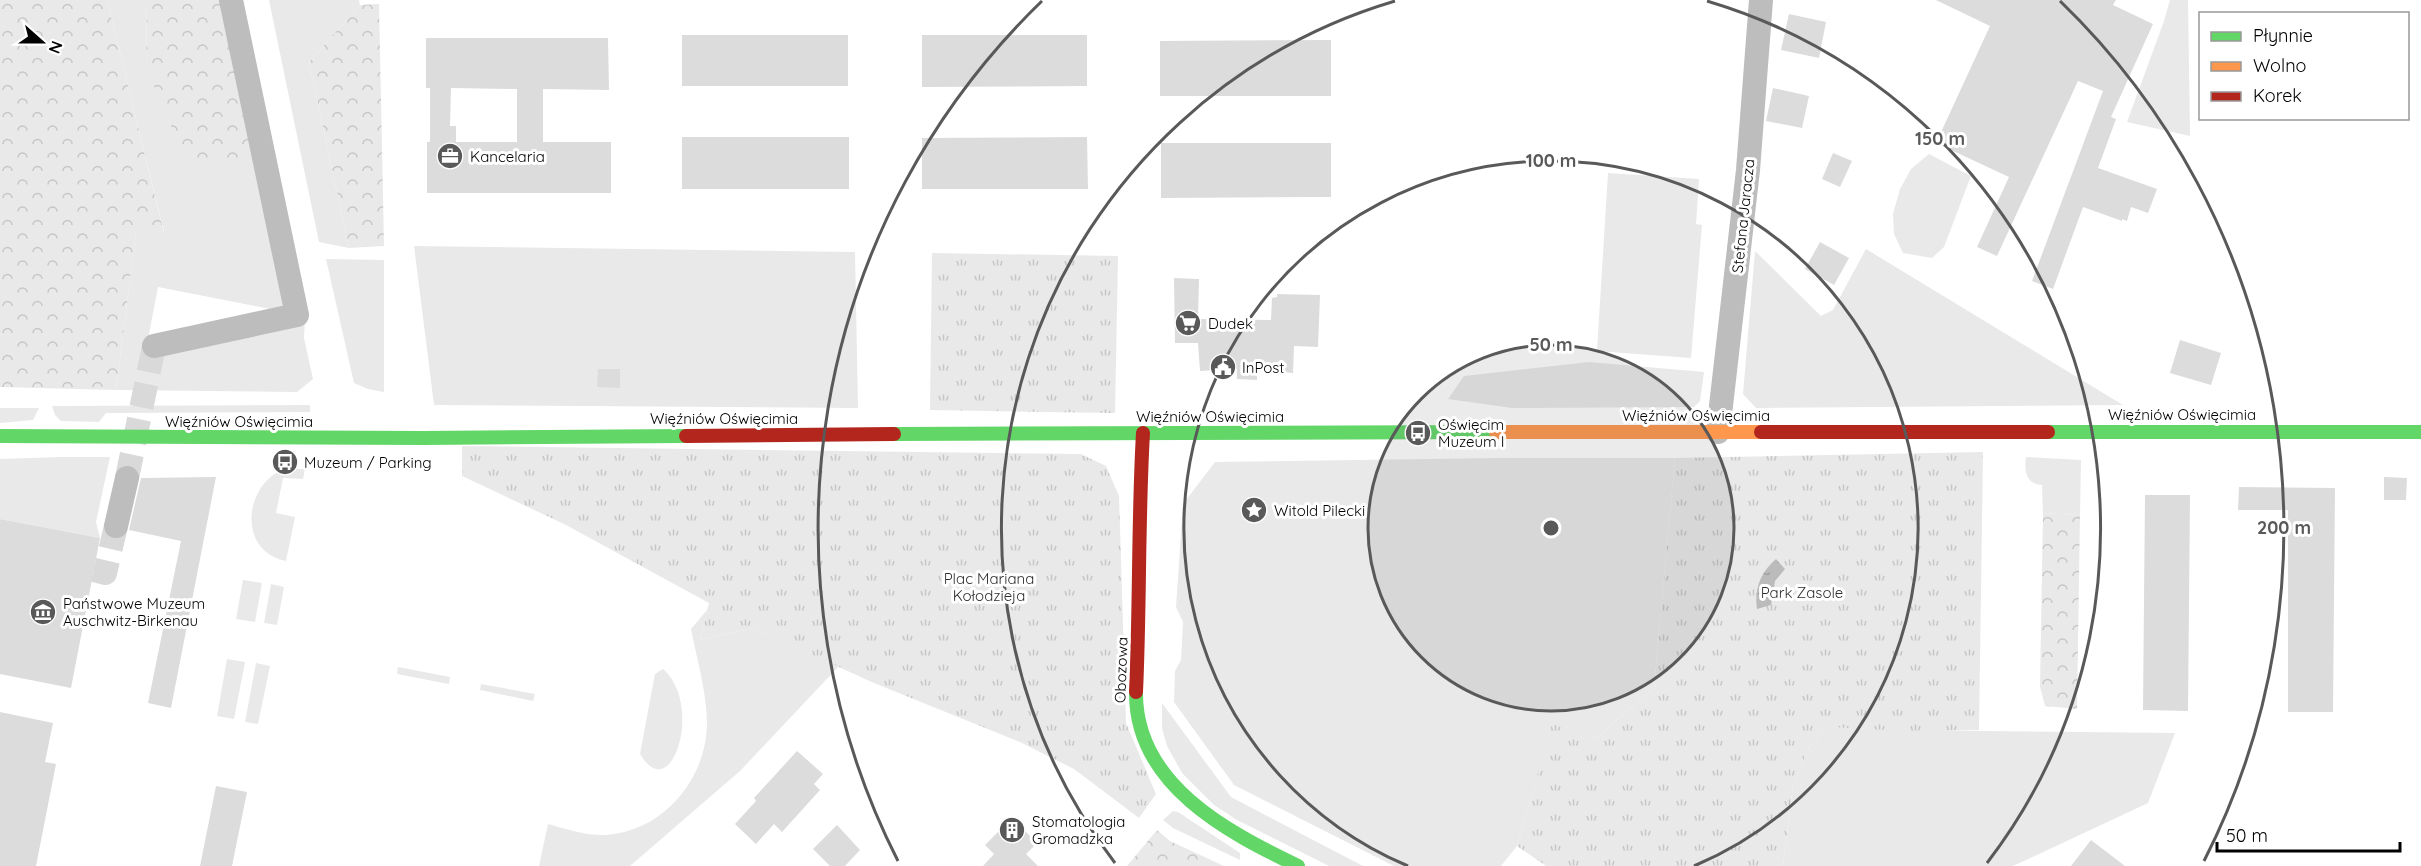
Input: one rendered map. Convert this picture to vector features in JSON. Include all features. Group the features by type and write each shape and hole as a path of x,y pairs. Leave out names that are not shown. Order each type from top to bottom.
{"street":[{"path":"154,346 297,315 231,0"},
{"name":"Stefana Jaracza","path":"1718,432 1748,170 1761,0"},
{"name":"Więźniów Oświęcimia","path":"0,436 423,438 576,435 1143,433 2421,432"},
{"name":"Obozowa","path":"1143,433 1138,517 1139,644 1136,713 1142,732 1168,778 1201,813 1244,839 1298,866"},
{"path":"116,526 127,478"}],"green space":[{"path":"0,0 107,0 164,233 136,232 116,390 0,387"},
{"path":"107,0 147,0 146,68 258,167 291,313 158,287 145,355 305,319 304,338 313,379 297,392 116,390 136,232 164,232"},
{"path":"147,0 223,0 258,167 185,158 146,68"},
{"path":"269,0 359,0 360,5 309,62 349,248 319,242"},
{"path":"2170,0 2188,0 2190,136 2127,122"},
{"path":"379,4 384,246 349,248 309,62 360,5"},
{"path":"1929,154 1971,176 1944,247 1932,258 1903,253 1894,234 1893,214 1900,189 1911,169"},
{"path":"1608,173 1699,179 1696,224 1702,225 1691,358 1597,351"},
{"path":"414,246 855,252 858,408 434,405"},
{"path":"1866,249 2123,405 1756,408 1743,394 1755,251 1821,316 1833,310"},
{"path":"932,253 1118,256 1115,413 930,410"},
{"path":"326,259 384,260 384,392 354,383"},
{"path":"1589,362 1704,372 1700,401 1694,407 1512,408 1448,399 1464,376"},
{"path":"310,405 310,412 106,413 99,422 61,421 55,415 52,406"},
{"path":"0,408 39,408 33,420 0,423"},
{"name":"Plac Mariana Kołodzieja","path":"462,446 1081,454 1106,466 1119,496 1126,723 1156,794 1139,818 1074,769 1020,742 874,683 753,628 700,640 709,603 566,525 462,476"},
{"name":"Park Zasole","path":"1983,452 1979,730 1907,731 1827,727 1809,747 1793,786 1783,866 1546,866 1517,846 1552,724 1595,739 1654,688 1675,458"},
{"path":"110,457 96,522 100,538 0,519 0,459"},
{"path":"2026,457 2081,460 2080,515 2043,513 2042,485 2032,482 2027,476"},
{"path":"1675,458 1654,688 1595,739 1552,725 1517,846 1501,866 1394,866 1234,785 1174,702 1175,671 1181,660 1183,622 1176,607 1183,504 1215,462"},
{"path":"283,469 305,469 303,479 283,478 276,513 295,517 286,561 270,555 259,545 253,532 252,518 254,503 260,489 270,477"},
{"path":"2043,513 2080,515 2077,709 2045,706 2040,687"},
{"path":"243,580 262,583 255,622 236,619"},
{"path":"271,584 284,587 277,625 264,623"},
{"path":"709,603 700,640 753,628 839,666 740,771 630,866 539,866 548,824 591,834 606,835 627,831 646,824 663,813 690,783 705,745 707,724 704,688 691,629 707,610"},
{"path":"227,659 245,662 234,719 217,716"},
{"path":"256,663 270,666 258,724 245,722"},
{"path":"398,667 450,677 449,684 397,674"},
{"path":"663,669 675,685 681,705 682,726 679,745 672,760 663,768 652,767 640,754 655,674"},
{"path":"481,684 535,694 533,701 480,690"},
{"path":"1162,703 1231,797 1363,866 1329,866 1237,820 1214,805 1182,773 1167,746 1162,728"},
{"path":"1827,727 2175,733 2148,803 2013,866 1783,866 1793,786 1809,747"},
{"path":"1173,811 1178,812 1240,853 1240,860 1173,828 1163,820"},
{"path":"1157,830 1170,841 1224,866 1127,866"}],"water":[{"path":"1776,559 1785,569 1775,581 1771,605 1757,609 1756,601 1760,581 1766,569"}],"building":[{"path":"1936,0 2116,0 2113,5 2153,24 2111,117 2116,119 2098,168 2157,189 2148,213 2131,207 2127,221 2122,219 2122,221 2083,207 2053,289 2032,281 2103,91 2078,81 1997,256 1977,247 2009,177 1936,143 1990,26"},
{"path":"1789,14 1826,22 1819,58 1781,50"},
{"path":"682,35 848,35 848,86 682,86"},
{"path":"922,35 1087,35 1087,86 922,87"},
{"path":"426,38 608,38 609,90 543,89 543,142 611,142 611,193 427,193 430,88 426,88","holes":["451,88 517,89 517,142 456,142 456,126 450,126"]},
{"path":"1331,40 1331,96 1160,96 1160,41"},
{"path":"1773,88 1809,96 1802,128 1766,121"},
{"path":"682,137 849,137 849,189 682,189"},
{"path":"1087,137 1088,189 922,189 922,138"},
{"path":"1161,143 1331,143 1331,197 1161,198"},
{"path":"1833,153 1852,161 1840,187 1822,179"},
{"path":"1820,242 1849,258 1834,285 1805,269"},
{"path":"1174,278 1199,279 1198,319 1271,320 1272,298 1277,297 1277,294 1320,295 1318,347 1294,346 1293,373 1257,370 1257,380 1237,379 1237,369 1200,371 1198,343 1175,343"},
{"path":"2180,340 2221,353 2211,385 2170,373"},
{"path":"598,369 620,369 620,388 597,387"},
{"path":"216,477 171,708 148,703 181,541 129,530 141,478"},
{"path":"2384,477 2407,478 2406,500 2384,500"},
{"path":"2239,487 2335,488 2333,712 2288,712 2288,510 2238,510"},
{"path":"2145,495 2190,495 2188,711 2143,710"},
{"name":"Państwowe Muzeum Auschwitz-Birkenau","path":"0,519 100,538 71,688 0,674"},
{"path":"0,712 53,723 45,762 56,764 36,866 0,866"},
{"path":"797,751 823,774 814,784 820,790 782,832 774,824 756,844 735,824 756,801 754,798"},
{"path":"216,786 247,792 232,866 200,866"},
{"name":"Stomatologia Gromadzka","path":"1012,818 1037,843 1026,854 1038,866 983,866 994,854 985,845"},
{"path":"837,825 860,850 845,866 830,866 813,849"},
{"path":"2091,840 2125,866 2071,866"}],"tunnel":[{"path":"127,478 154,346"},
{"path":"94,570 105,573 116,526"}],"traffic: fast":[{"path":"894,434 1496,432"},
{"path":"2048,432 2421,432"},
{"path":"0,436 423,438 686,436"},
{"path":"1136,692 1140,724 1151,753 1168,779 1190,801 1215,820 1298,866"}],"traffic: slow":[{"path":"1496,432 1761,432"}],"traffic: jam":[{"path":"1761,432 2048,432"},
{"path":"1136,692 1143,433"},
{"path":"686,436 894,434"}],"place":[{"name":"Kancelaria","path":"450,156"},
{"name":"Dudek","path":"1188,323"},
{"name":"InPost","path":"1223,367"},
{"name":"Oświęcim Muzeum I","path":"1418,433"},
{"name":"Muzeum / Parking","path":"285,462"},
{"name":"Witold Pilecki","path":"1254,510"},
{"name":"Państwowe Muzeum Auschwitz-Birkenau","path":"43,612"},
{"name":"Stomatologia Gromadzka","path":"1012,830"}]}
